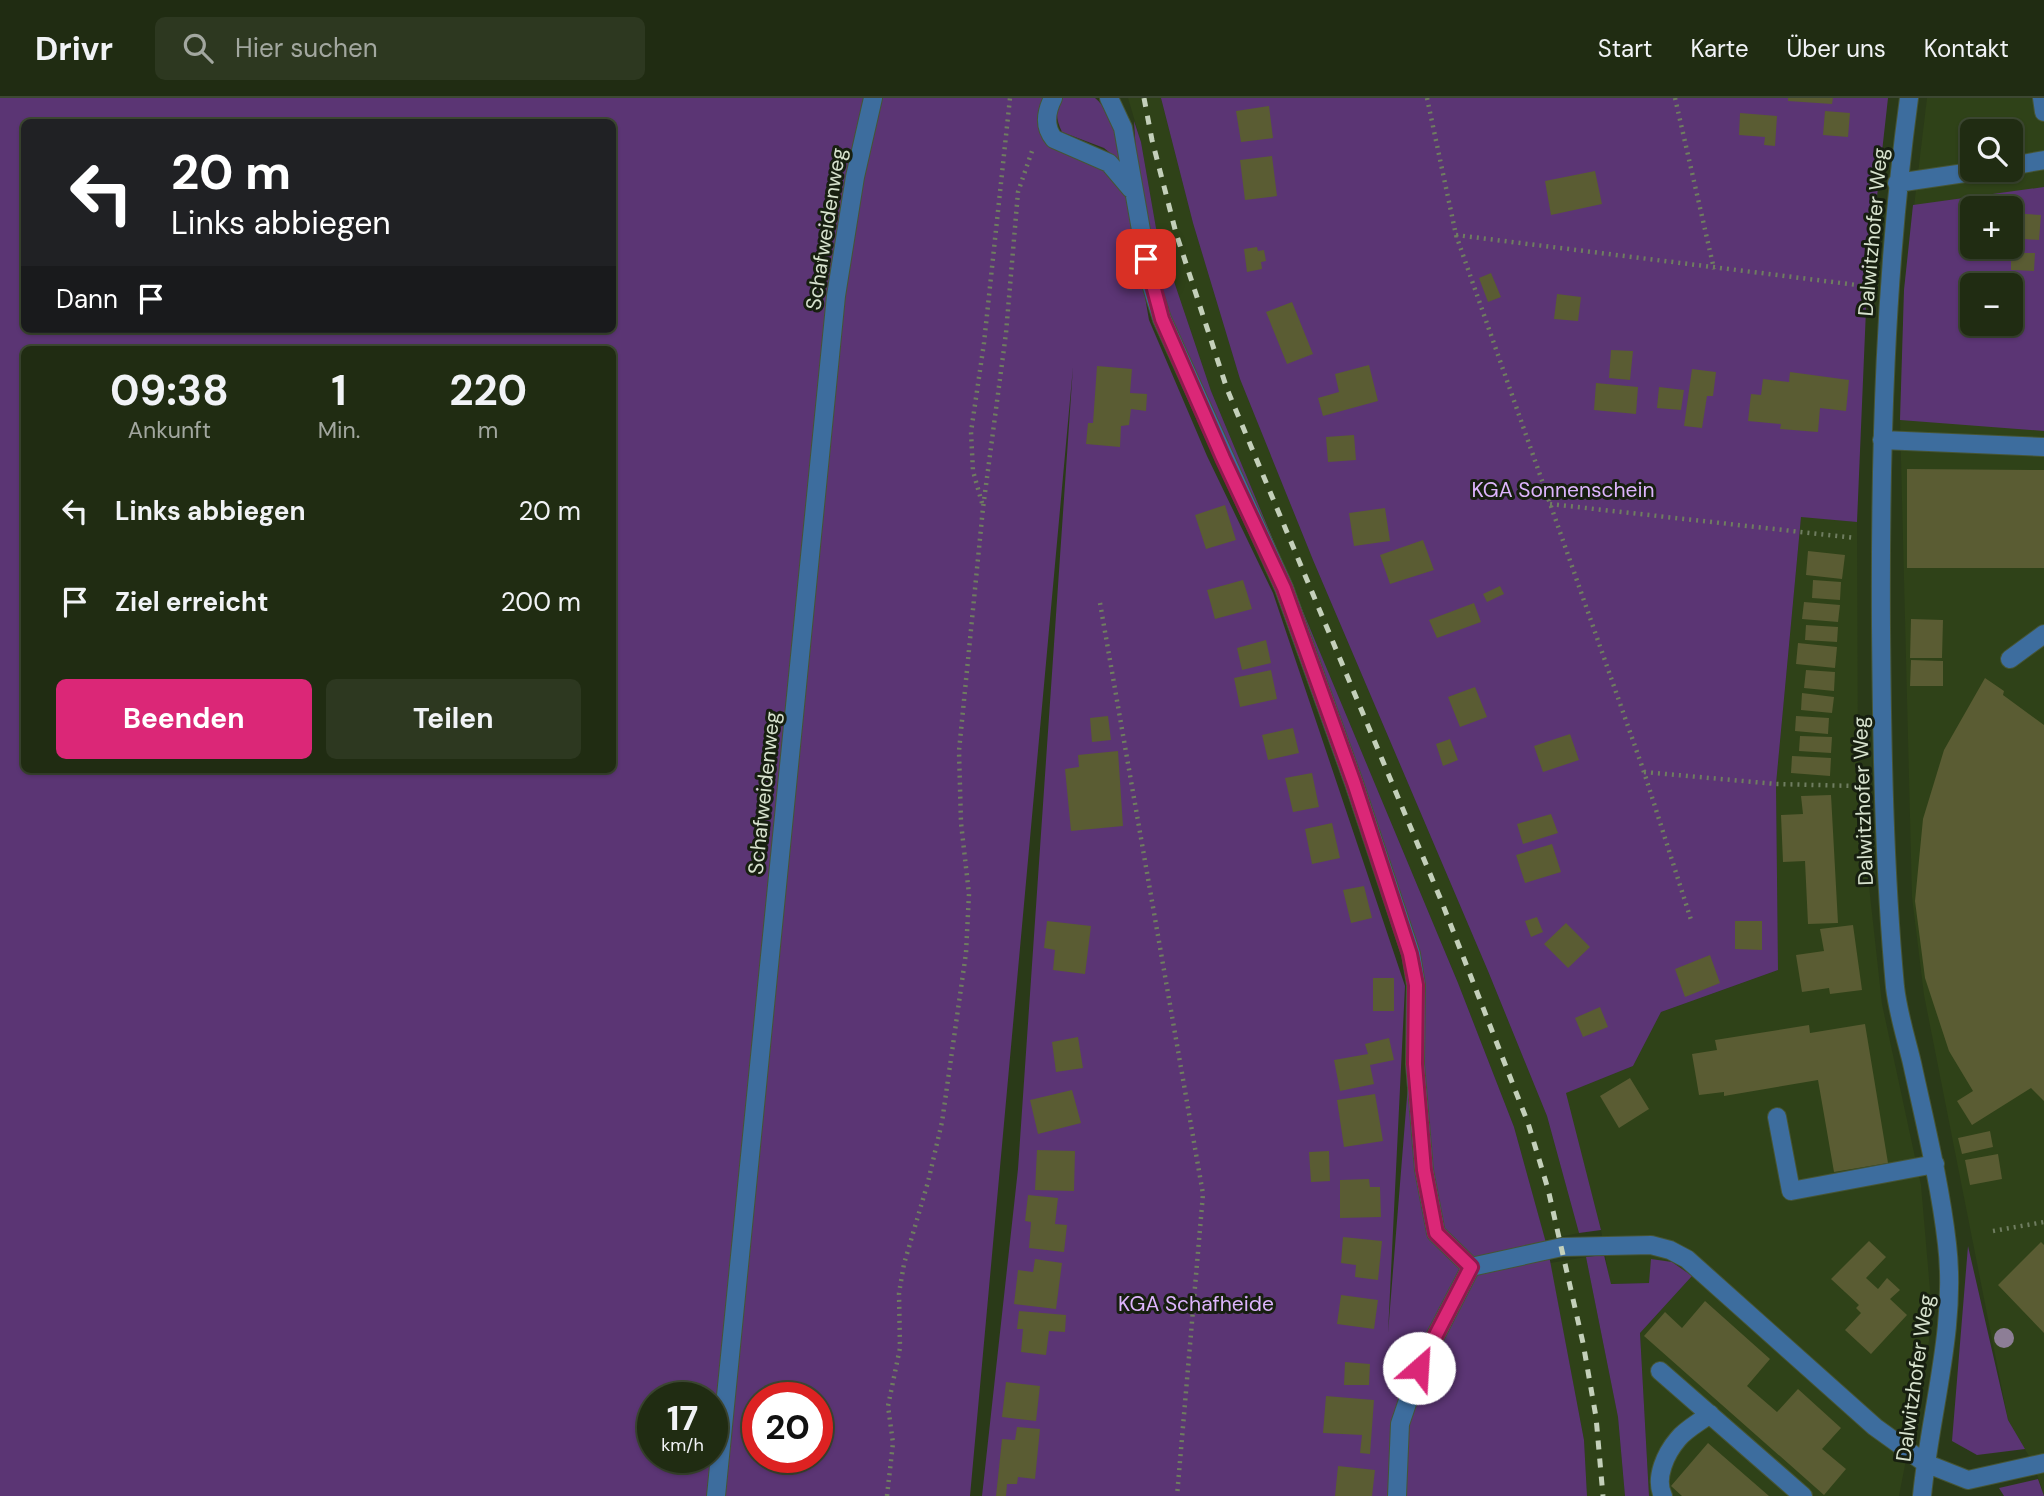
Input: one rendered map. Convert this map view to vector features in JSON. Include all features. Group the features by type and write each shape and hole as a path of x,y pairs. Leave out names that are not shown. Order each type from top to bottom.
{"street":[{"name":"Schafweidenweg","path":"716,1496 836,296 855,177 873,98"},
{"path":"1053,98 1047,119 1050,134 1055,139 1109,163 1133,191"},
{"path":"1109,98 1123,128 1150,281 1162,319 1284,588 1354,783 1410,954 1416,985 1415,1064 1424,1170 1436,1233 1471,1267"},
{"name":"Dalwitzhofer Weg","path":"1909,98 1889,287 1882,440 1882,785 1896,992 1935,1164 1947,1244 1950,1290 1945,1344 1922,1496"},
{"path":"2042,98 2044,112"},
{"path":"2023,164 2044,160"},
{"path":"1898,183 1960,174"},
{"path":"1882,440 2044,447"},
{"path":"2010,659 2044,634"},
{"path":"1777,1117 1791,1191 1935,1164"},
{"path":"1471,1267 1562,1247 1651,1245 1670,1250 1700,1268 1875,1427 1925,1463 1968,1479 2044,1463"},
{"path":"1397,1496 1400,1424 1419,1368 1471,1267"},
{"path":"1660,1371 1803,1496"},
{"path":"1663,1496 1659,1489 1663,1463 1679,1437 1710,1414"}],"path":[{"path":"983,508 974,471 971,432 984,343 1010,98"},
{"path":"1427,98 1456,235 1644,772 1692,923"},
{"path":"1675,98 1714,269"},
{"path":"887,1496 892,1443 888,1406 891,1380 900,1348 899,1293 904,1264 942,1122 966,953 969,894 961,823 959,751 983,508 1006,333 1018,192 1027,161 1047,119"},
{"path":"1456,235 1714,269 1889,287"},
{"path":"1550,504 1880,541"},
{"path":"1100,603 1203,1194 1177,1496"},
{"path":"1644,772 1776,784 1882,785"},
{"path":"1993,1231 2044,1222"}],"shaded area":[{"path":"1128,98 1161,98 1193,223 1240,379 1313,560 1547,1116 1579,1233 1545,1240 1514,1127 1458,983 1211,391 1156,228 1141,142"},
{"path":"1927,98 2044,98 2044,1496 2034,1465 2008,1420 1924,995 1912,897 1900,420 1904,290"},
{"path":"1801,516 1857,522 1858,786 1882,1004 1921,1185 1930,1290 1929,1341 1899,1496 1649,1496 1640,1333 1692,1276 1652,1259 1649,1283 1610,1284 1601,1230 1565,1093 1633,1066 1661,1012 1778,970 1776,784"},
{"path":"1586,1257 1618,1417 1625,1496 1587,1496 1584,1440 1550,1263"}],"green space":[{"name":"KGA Schafheide","path":"0,98 1045,98 1039,119 1110,172 1127,193 1149,320 1207,456 1273,593 1405,986 1388,1333 1416,985 1322,696 1162,319 1137,170 1134,121 1141,142 1156,228 1211,391 1458,983 1514,1127 1548,1250 1584,1440 1587,1496 982,1496 1018,1169 1073,367 970,1496 0,1496"},
{"path":"1063,98 1095,98 1101,104 1113,127 1120,161 1104,148 1062,132 1057,114"},
{"name":"KGA Sonnenschein","path":"1161,98 1888,98 1867,286 1857,522 1801,517 1776,784 1778,970 1661,1012 1633,1066 1566,1093 1601,1230 1579,1233 1547,1116 1313,560 1240,379 1193,223"},
{"path":"2044,187 2044,431 1900,420 1904,290 1913,205 1960,199 1960,259 2023,259 2023,196 1978,196"},
{"path":"1968,1246 2008,1420 2025,1449 1977,1455 1952,1441"},
{"path":"1604,1255 1611,1284 1649,1283 1651,1259 1672,1262 1692,1276 1640,1333 1649,1496 1625,1496 1618,1417 1586,1257"},
{"path":"2038,1479 2044,1496 2004,1496 1999,1488"}],"building":[{"path":"1788,98 1833,98 1832,104 1788,101"},
{"path":"1269,106 1273,138 1241,142 1236,111"},
{"path":"1825,111 1850,113 1848,137 1823,135"},
{"path":"1740,113 1777,116 1775,146 1764,145 1765,137 1739,135"},
{"path":"1272,156 1277,196 1245,200 1240,160"},
{"path":"1595,171 1602,204 1551,215 1545,181"},
{"path":"2023,214 2041,215 2039,240 2023,239"},
{"path":"1257,247 1258,251 1264,250 1266,261 1261,262 1262,269 1247,272 1244,249"},
{"path":"2023,253 2035,253 2034,271 2011,270 2011,259 2023,259"},
{"path":"1491,273 1501,297 1488,302 1479,278"},
{"path":"1557,294 1581,297 1578,321 1554,319"},
{"path":"1292,302 1313,354 1287,364 1266,312"},
{"path":"1611,350 1633,351 1630,380 1609,378"},
{"path":"1369,365 1378,401 1323,416 1318,398 1339,392 1335,374"},
{"path":"1097,366 1132,369 1130,393 1147,394 1146,411 1131,409 1129,425 1121,426 1120,447 1086,444 1088,423 1093,423"},
{"path":"1692,369 1716,372 1713,396 1707,396 1702,428 1684,426"},
{"path":"1790,372 1849,380 1846,411 1820,408 1818,432 1780,429 1781,424 1748,421 1751,394 1761,395 1763,379 1789,382"},
{"path":"1596,383 1638,387 1636,414 1594,410"},
{"path":"1659,387 1684,390 1681,410 1657,408"},
{"path":"1354,435 1356,460 1328,462 1326,437"},
{"path":"1907,469 2044,470 2044,568 1907,568"},
{"path":"1225,505 1236,540 1206,549 1195,515"},
{"path":"1385,508 1390,541 1354,546 1349,513"},
{"path":"1423,540 1434,570 1390,584 1380,555"},
{"path":"1808,551 1845,555 1842,579 1806,575"},
{"path":"1243,580 1252,609 1215,619 1207,590"},
{"path":"1813,580 1841,582 1840,600 1812,598"},
{"path":"1500,586 1504,594 1487,602 1483,594"},
{"path":"1804,602 1840,605 1838,622 1802,619"},
{"path":"1474,603 1481,622 1437,638 1429,620"},
{"path":"1911,619 1943,620 1942,658 1910,658"},
{"path":"1806,625 1838,627 1837,642 1805,640"},
{"path":"1266,640 1271,663 1242,670 1237,648"},
{"path":"1798,643 1837,647 1835,668 1796,664"},
{"path":"1911,660 1943,661 1943,686 1910,686"},
{"path":"1271,670 1277,699 1240,707 1234,678"},
{"path":"1806,670 1835,672 1834,691 1804,688"},
{"path":"1985,678 2044,725 2044,1101 2031,1088 1972,1125 1957,1101 1973,1091 1949,1051 1925,978 1915,901 1923,819 1944,750"},
{"path":"1475,687 1487,717 1460,727 1448,697"},
{"path":"1802,693 1834,697 1832,713 1801,710"},
{"path":"1108,716 1111,740 1092,742 1090,718"},
{"path":"1796,716 1829,718 1828,734 1795,731"},
{"path":"1293,728 1299,753 1268,760 1262,735"},
{"path":"1570,734 1579,760 1543,772 1534,746"},
{"path":"1800,736 1832,737 1831,753 1799,751"},
{"path":"1450,739 1458,760 1443,766 1436,744"},
{"path":"1118,751 1123,826 1071,831 1065,769 1079,767 1078,755"},
{"path":"1792,756 1831,758 1830,776 1791,773"},
{"path":"1312,773 1319,807 1293,812 1285,778"},
{"path":"1831,795 1838,923 1808,924 1805,861 1783,862 1781,815 1803,814 1801,796"},
{"path":"1551,814 1558,833 1523,844 1517,824"},
{"path":"1332,823 1340,858 1312,864 1305,829"},
{"path":"1552,844 1561,872 1525,883 1516,855"},
{"path":"1364,886 1372,918 1351,923 1343,890"},
{"path":"1537,917 1543,932 1531,937 1525,921"},
{"path":"1047,921 1091,926 1085,974 1053,970 1055,950 1044,948"},
{"path":"1735,921 1762,921 1762,950 1735,949"},
{"path":"1566,923 1590,947 1568,968 1544,944"},
{"path":"1853,925 1862,990 1830,994 1829,988 1802,992 1796,955 1824,951 1820,929"},
{"path":"1710,955 1720,983 1685,997 1675,969"},
{"path":"1373,978 1394,978 1394,1011 1373,1011"},
{"path":"1600,1007 1608,1027 1583,1037 1575,1018"},
{"path":"1865,1024 1888,1163 1834,1172 1818,1080 1724,1096 1724,1092 1699,1095 1692,1054 1717,1050 1715,1040 1809,1025 1810,1033"},
{"path":"1078,1037 1083,1068 1056,1072 1052,1042"},
{"path":"1389,1038 1394,1060 1370,1065 1374,1084 1340,1091 1334,1060 1368,1054 1365,1044"},
{"path":"1630,1078 1649,1109 1619,1128 1600,1096"},
{"path":"1072,1090 1081,1123 1038,1134 1030,1100"},
{"path":"1375,1094 1383,1141 1344,1147 1337,1100"},
{"path":"1990,1131 1993,1147 1962,1154 1958,1138"},
{"path":"1037,1150 1075,1151 1074,1191 1035,1190"},
{"path":"1329,1151 1330,1181 1311,1182 1309,1152"},
{"path":"1998,1154 2002,1179 1970,1185 1965,1160"},
{"path":"1369,1179 1370,1187 1380,1187 1381,1217 1340,1218 1340,1180"},
{"path":"1028,1195 1058,1198 1055,1224 1067,1225 1064,1252 1029,1248 1031,1222 1025,1221"},
{"path":"1343,1237 1382,1241 1378,1280 1355,1277 1356,1265 1341,1263"},
{"path":"1869,1241 1886,1257 1866,1278 1878,1289 1887,1278 1900,1290 1890,1299 1907,1315 1871,1354 1845,1330 1861,1313 1856,1308 1859,1305 1831,1279"},
{"path":"2041,1242 2044,1245 2044,1333 1998,1285"},
{"path":"1035,1259 1062,1263 1056,1309 1014,1304 1018,1270 1033,1272"},
{"path":"1341,1295 1378,1300 1374,1329 1337,1324"},
{"path":"1705,1301 1770,1359 1747,1386 1777,1412 1798,1389 1841,1428 1822,1449 1846,1469 1824,1495 1644,1336 1665,1312 1682,1328"},
{"path":"1019,1311 1066,1315 1065,1332 1049,1331 1046,1355 1021,1352 1023,1329 1017,1329"},
{"path":"1345,1362 1370,1364 1369,1385 1344,1385"},
{"path":"1006,1382 1040,1386 1036,1421 1002,1417"},
{"path":"1326,1396 1374,1400 1370,1454 1360,1453 1362,1435 1323,1433"},
{"path":"1017,1427 1040,1429 1035,1479 1018,1477 1017,1484 1007,1484 1006,1496 996,1496 1002,1439 1015,1440"},
{"path":"1708,1443 1769,1496 1682,1496 1671,1486"},
{"path":"1338,1466 1375,1470 1372,1496 1335,1496"}],"railway":[{"path":"1144,98 1176,233 1227,389 1441,900 1528,1123 1548,1189 1583,1343 1596,1417 1603,1496"}],"route":[{"path":"1146,259 1162,319 1284,588 1354,783 1410,954 1416,985 1415,1064 1419,1123 1424,1170 1436,1233 1471,1267 1419,1368"}]}
